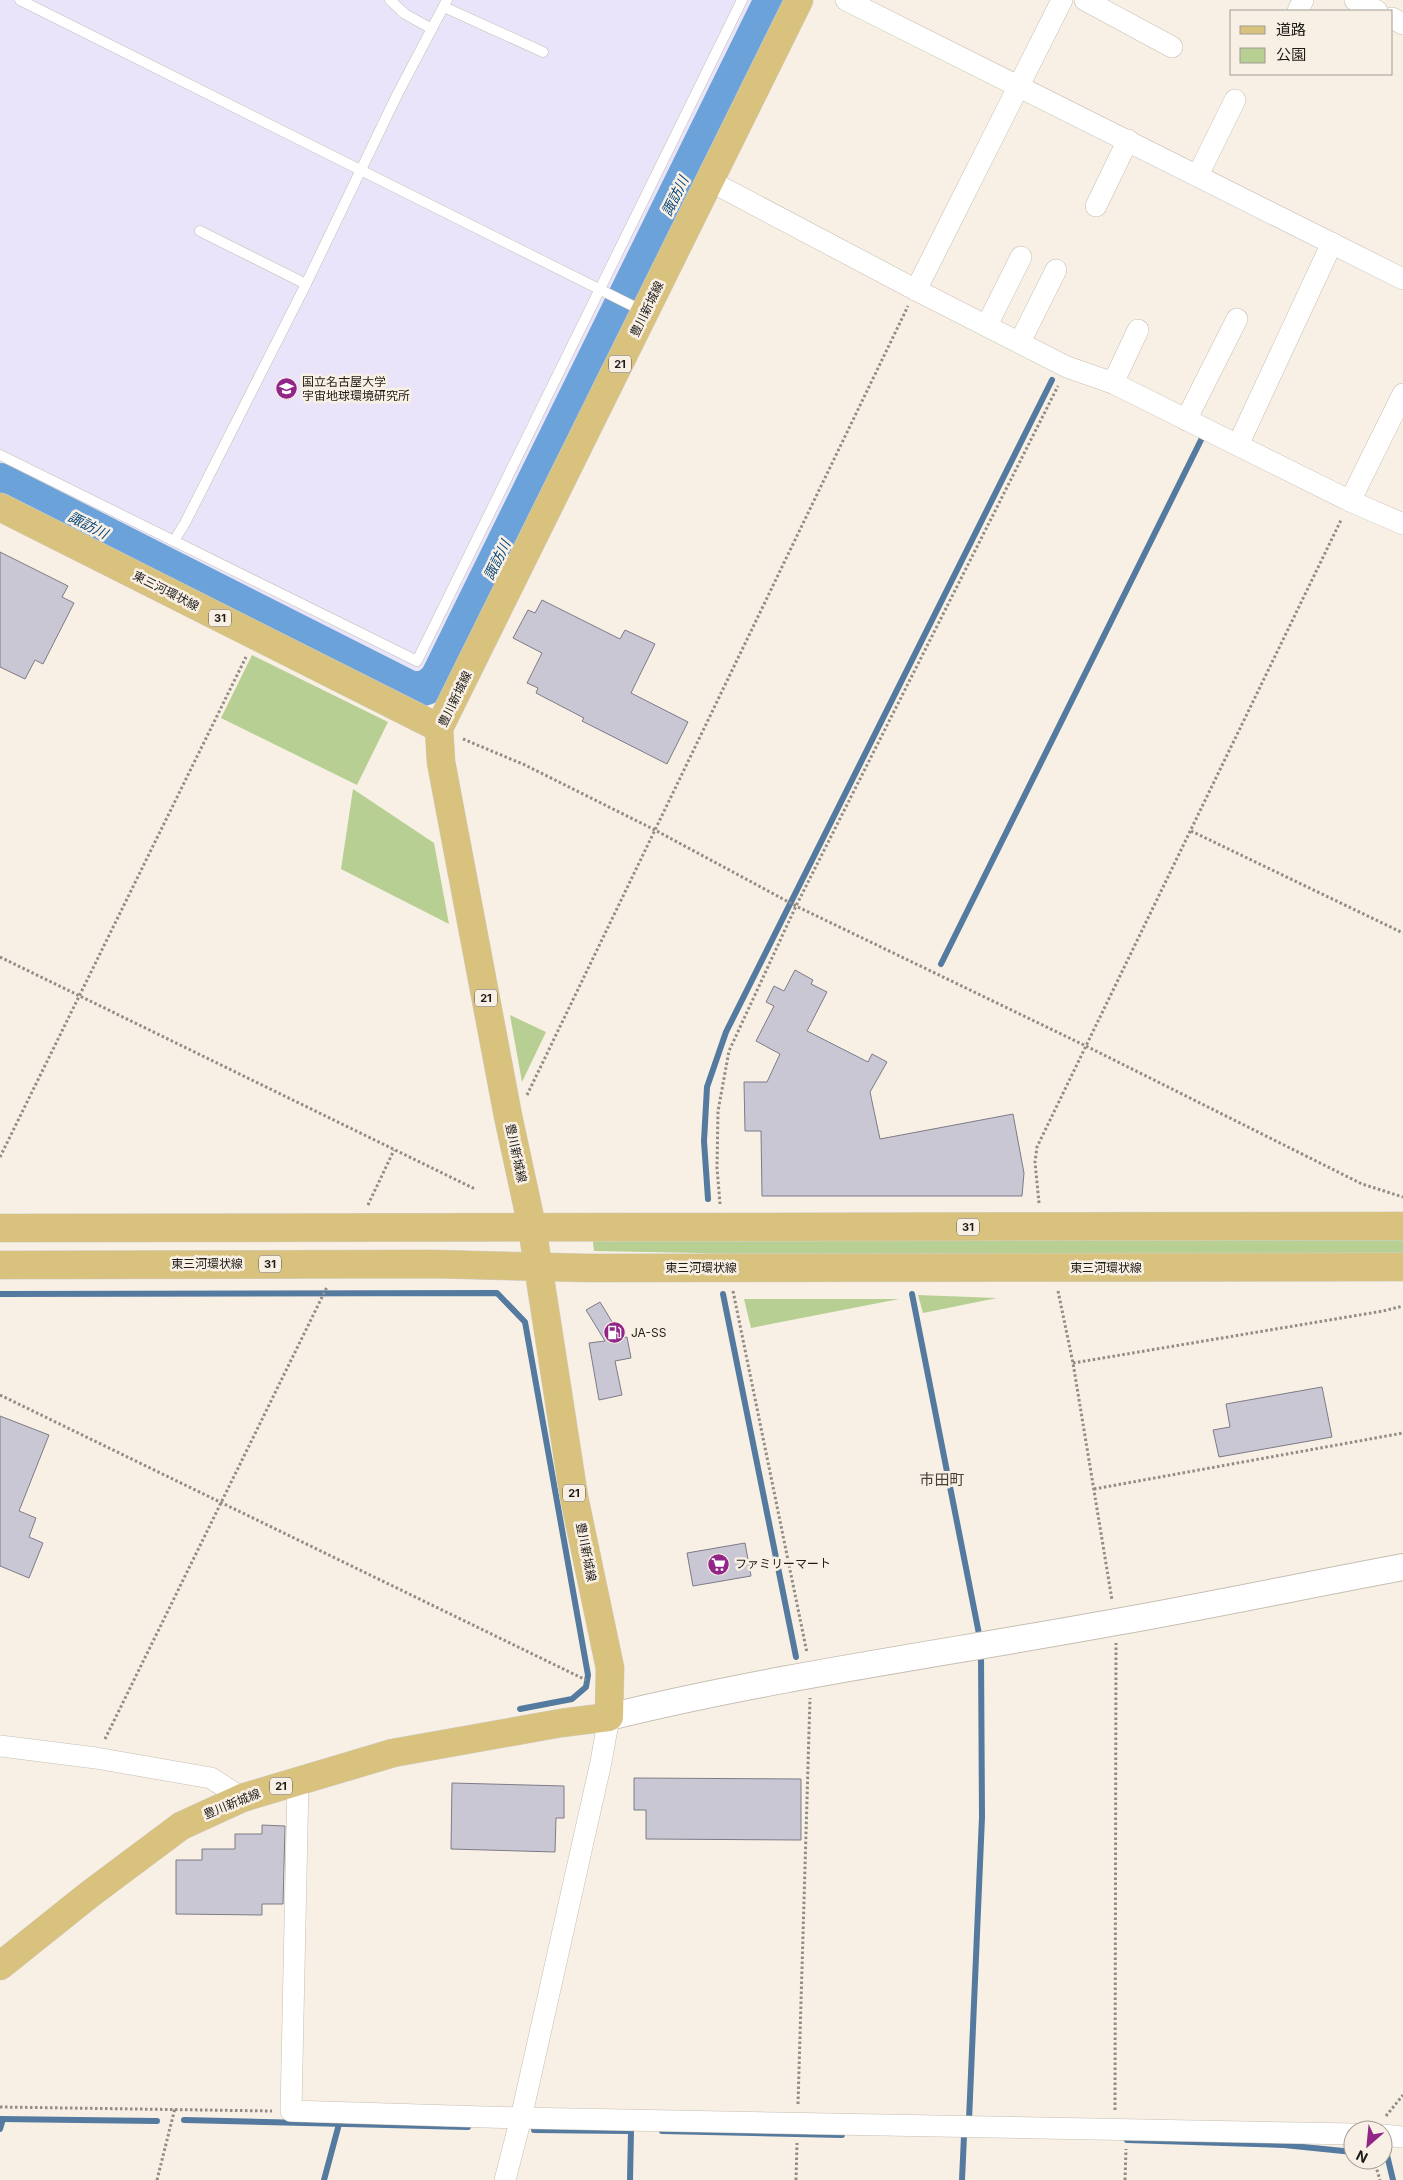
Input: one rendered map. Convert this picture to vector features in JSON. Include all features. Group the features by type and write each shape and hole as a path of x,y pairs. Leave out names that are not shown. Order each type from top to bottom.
{"main road":[{"name":"豊川新城線","path":"0,1966 90,1894 181,1826 242,1798 393,1754 561,1723 609,1704 610,1668 574,1497 532,1228 508,1116 441,762 439,728 640,310 710,181 800,0"},
{"name":"東三河環状線","path":"0,507 439,728"},
{"name":"31","path":"0,1228 1403,1226"},
{"name":"東三河環状線","path":"0,1265 432,1264 539,1268 1403,1267"}],"street":[{"path":"846,0 1403,279"},
{"path":"916,290 1062,0"},
{"path":"1085,0 1172,47"},
{"path":"1355,0 1376,10"},
{"path":"1198,175 1235,100"},
{"path":"1096,206 1128,140"},
{"path":"710,181 916,290 1068,367 1113,383 1350,501 1403,524"},
{"path":"1238,445 1332,243"},
{"path":"987,325 1021,257"},
{"path":"1020,342 1056,270"},
{"path":"1186,420 1237,319"},
{"path":"1113,383 1138,330"},
{"path":"1350,501 1403,394"},
{"path":"505,2180 521,2118 601,1762 609,1704 670,1702 811,1674 1116,1622 1403,1567"},
{"path":"0,1746 96,1758 212,1778 242,1798"},
{"path":"298,1781 291,2111 521,2118 1343,2134"}],"lane":[{"path":"20,0 640,310"},
{"path":"390,0 405,14 432,29"},
{"path":"0,455 417,662 742,0"},
{"path":"174,541 185,523 306,284 397,95 446,3 543,52"},
{"path":"200,231 306,284"}],"path":[{"path":"508,1116 529,1093 916,290"},
{"path":"722,1227 717,1168 718,1112 729,1051 796,906 1068,367"},
{"path":"1042,1227 1035,1155 1037,1147 1350,501"},
{"path":"0,1157 256,636"},
{"path":"439,728 525,764 655,830 796,906 1086,1046 1362,1184 1403,1197"},
{"path":"1191,831 1403,933"},
{"path":"0,957 475,1189"},
{"path":"356,1228 394,1150"},
{"path":"96,1758 338,1264"},
{"path":"729,1268 811,1674 796,2180"},
{"path":"1053,1268 1073,1363 1116,1622 1121,2128 1125,2180"},
{"path":"1073,1363 1383,1311 1403,1306"},
{"path":"0,1395 221,1502 609,1704"},
{"path":"1094,1489 1403,1433"},
{"path":"1388,2120 1403,2095"},
{"path":"0,2106 291,2111"},
{"path":"157,2180 175,2108"}],"shaded area":[{"name":"国立名古屋大学 宇宙地球環境研究所","path":"0,0 763,0 430,677 425,682 413,683 408,681 0,480"}],"green space":[{"path":"252,655 388,722 357,785 221,718"},
{"path":"353,789 434,843 449,924 341,869"},
{"path":"510,1015 546,1032 522,1082"},
{"path":"592,1233 1403,1236 1403,1259 816,1262 700,1253 594,1251"},
{"path":"918,1295 997,1298 923,1313"},
{"path":"744,1299 899,1299 751,1328"}],"building":[{"path":"0,552 68,586 62,597 74,603 43,664 35,660 25,679 0,667"},
{"path":"542,600 620,639 625,630 655,644 631,693 688,722 667,764 582,721 584,718 536,693 538,688 527,683 542,653 513,638 528,610 535,613"},
{"path":"795,970 813,980 811,984 827,992 807,1031 868,1062 872,1054 887,1062 870,1092 880,1139 1013,1114 1024,1173 1022,1196 762,1196 761,1131 745,1131 744,1082 767,1082 780,1054 756,1041 774,1006 766,1002 774,986 784,991"},
{"path":"600,1302 622,1338 627,1337 631,1358 615,1361 622,1395 599,1400 589,1343 605,1341 586,1310"},
{"path":"1322,1387 1332,1437 1219,1457 1213,1430 1230,1427 1226,1404"},
{"path":"0,1416 49,1435 19,1511 36,1518 29,1537 43,1543 29,1578 0,1566"},
{"name":"ファミリーマート","path":"745,1543 751,1576 693,1586 687,1553"},
{"path":"634,1778 801,1779 801,1840 646,1839 646,1810 634,1810"},
{"path":"452,1783 564,1786 564,1818 556,1818 555,1852 451,1849"},
{"path":"262,1825 285,1826 283,1904 262,1904 262,1915 176,1914 176,1860 202,1860 202,1849 235,1849 235,1834 262,1834"}],"waterway":[{"name":"諏訪川","path":"0,481 409,688 418,689 430,685 439,676 772,0"},
{"path":"708,1199 704,1141 707,1087 726,1032 1052,380"},
{"path":"941,964 1202,438"},
{"path":"0,1294 497,1293 525,1322 588,1675 586,1687 572,1699 520,1709"},
{"path":"723,1294 796,1657"},
{"path":"912,1294 980,1639"},
{"path":"969,2120 982,1817 981,1652"},
{"path":"0,2119 157,2121"},
{"path":"0,2129 3,2119"},
{"path":"184,2120 468,2127"},
{"path":"324,2180 339,2124"},
{"path":"534,2130 627,2131"},
{"path":"630,2180 631,2131"},
{"path":"662,2131 842,2135"},
{"path":"962,2180 964,2136"},
{"path":"1127,2140 1284,2145 1343,2151"},
{"path":"1391,2170 1393,2180"}],"place":[{"name":"国立名古屋大学 宇宙地球環境研究所","path":"286,389"},
{"name":"JA-SS","path":"615,1333"},
{"name":"ファミリーマート","path":"719,1564"}],"district":[{"name":"市田町","path":"942,1480"}]}
